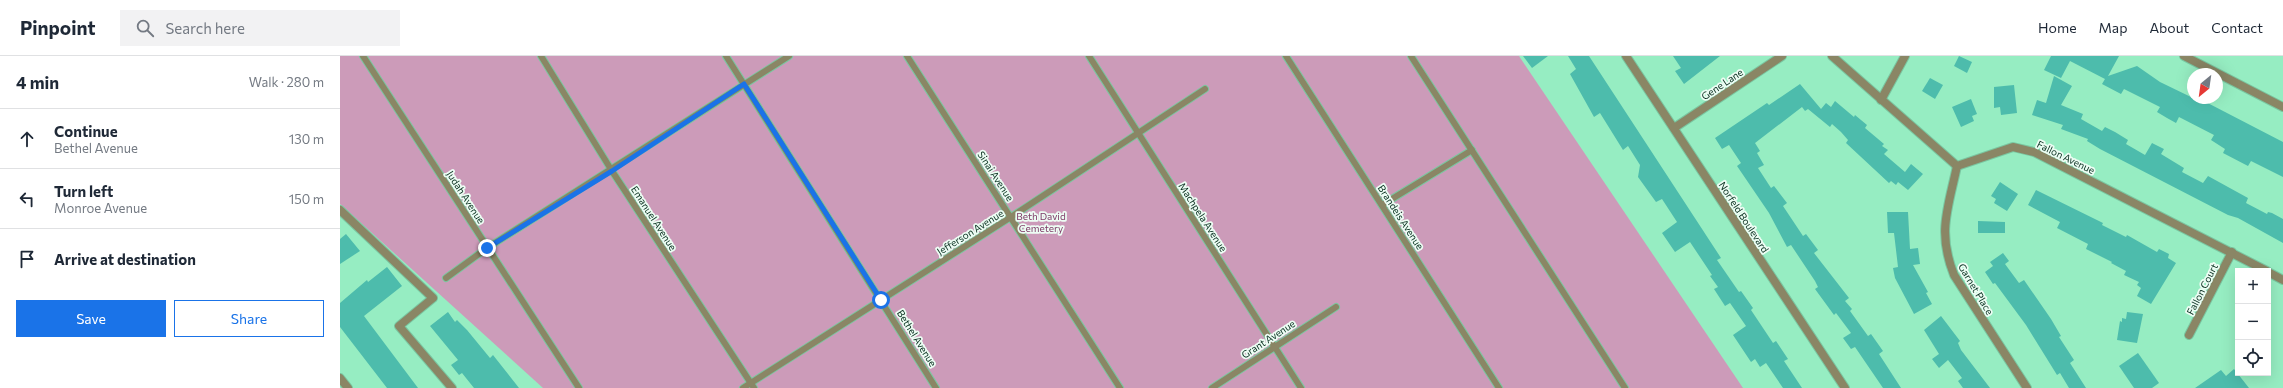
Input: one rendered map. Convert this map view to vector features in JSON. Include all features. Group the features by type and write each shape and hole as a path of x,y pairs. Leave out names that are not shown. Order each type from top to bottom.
{"street":[{"name":"Norfeld Boulevard","path":"1626,56 1845,388"},
{"name":"Gene Lane","path":"1674,128 1782,56"},
{"path":"1832,56 1957,166"},
{"path":"1881,100 1905,56"},
{"path":"2184,56 2283,107"},
{"name":"Fallon Avenue","path":"1957,166 2013,147 2034,152 2261,268"},
{"name":"Garnet Place","path":"1957,166 1944,228 1947,256 1954,275 2027,388"},
{"path":"340,210 433,298 399,326 452,388"},
{"name":"Fallon Court","path":"2190,335 2232,252"},
{"name":"Fallon Avenue","path":"2271,273 2283,280"}],"lane":[{"name":"Judah Avenue","path":"363,56 579,388"},
{"name":"Emanuel Avenue","path":"541,56 612,171 752,386"},
{"name":"Bethel Avenue","path":"726,56 936,388"},
{"path":"446,278 487,248 612,171 789,56"},
{"name":"Sinai Avenue","path":"907,56 1120,388"},
{"name":"Machpela Avenue","path":"1089,56 1301,388"},
{"name":"Brandeis Avenue","path":"1286,56 1499,388"},
{"path":"1411,56 1625,388"},
{"name":"Jefferson Avenue","path":"742,388 752,386 1205,89"},
{"path":"1382,205 1472,150"},
{"name":"Grant Avenue","path":"1212,388 1274,346 1336,308"}],"green space":[{"name":"Beth David Cemetery","path":"340,56 1519,56 1743,388 543,388 340,204"}],"building":[{"path":"1523,56 1548,56 1532,68"},
{"path":"1568,56 1589,56 1721,258 1717,260 1739,292 1741,291 1753,308 1751,310 1773,343 1776,341 1788,359 1784,361 1802,388 1783,388 1766,363 1760,367 1755,359 1751,362 1733,335 1746,326 1730,303 1725,306 1714,289 1718,287 1710,276 1712,275 1690,242 1675,252 1662,233 1677,222 1662,199 1656,202 1638,177 1640,165 1628,146 1623,150 1600,113 1594,117 1570,74 1576,69"},
{"path":"1673,56 1720,56 1684,84 1675,71 1681,68"},
{"path":"1959,56 1972,62 1967,73 1954,66"},
{"path":"2051,56 2119,56 2108,76 2137,66 2160,82 2187,95 2187,104 2210,104 2283,142 2283,177 2251,161 2248,166 2223,153 2225,149 2211,140 2214,135 2179,117 2176,123 2157,112 2160,107 2124,89 2121,94 2102,84 2105,79 2070,61 2061,78 2044,70"},
{"path":"2054,76 2072,86 2061,105 2083,114 2081,119 2102,131 2105,127 2115,132 2128,140 2126,144 2145,155 2152,143 2164,149 2161,154 2184,168 2182,172 2203,183 2208,176 2248,198 2246,203 2267,214 2268,212 2272,213 2283,219 2283,243 2238,218 2228,215 2100,149 2087,141 2088,139 2061,129 2063,125 2032,115 2037,100 2046,103"},
{"path":"1930,78 1943,85 1935,99 1922,91"},
{"path":"1800,84 1821,109 1826,103 1831,107 1835,101 1854,117 1855,115 1867,125 1865,128 1884,144 1882,146 1888,150 1884,154 1905,172 1911,164 1923,174 1908,190 1898,182 1896,185 1891,181 1889,183 1846,143 1848,140 1832,124 1830,127 1808,109 1805,111 1802,107 1755,143 1760,151 1757,153 1764,165 1758,168 1771,188 1774,186 1787,203 1783,206 1803,236 1806,234 1818,250 1814,253 1849,298 1845,301 1852,309 1850,311 1868,336 1871,334 1883,351 1879,354 1901,388 1883,388 1855,347 1851,349 1843,338 1851,333 1836,313 1834,315 1815,289 1818,287 1815,281 1791,245 1787,247 1769,213 1737,166 1741,163 1729,145 1722,149 1715,138 1767,103 1769,105"},
{"path":"2014,85 2017,113 2001,115 2000,107 1994,108 1994,87"},
{"path":"1971,99 1977,114 1972,116 1974,121 1961,127 1952,107"},
{"path":"2000,182 2018,194 2007,211 1994,203 1996,199 1991,196"},
{"path":"2036,190 2103,223 2102,225 2126,237 2127,235 2157,252 2159,249 2169,254 2168,258 2176,263 2151,304 2137,296 2141,288 2137,285 2139,282 2124,275 2126,271 2086,249 2088,244 2057,228 2060,222 2028,205"},
{"path":"1887,212 1908,212 1910,249 1918,248 1920,264 1913,265 1928,292 1926,293 1932,304 1914,314 1895,278 1893,268 1898,267 1894,233 1888,233"},
{"path":"1978,221 2005,222 2005,233 1978,233"},
{"path":"346,234 360,251 340,264 340,239"},
{"path":"2003,253 2009,261 2005,264 2019,283 2024,280 2051,319 2061,336 2059,337 2074,360 2070,363 2086,388 2069,388 2060,373 2057,375 2026,325 1985,272 1993,266 1990,262"},
{"path":"387,267 402,286 364,316 418,388 387,388 340,327 340,303 367,280 368,282"},
{"path":"448,312 455,322 457,320 467,330 490,358 493,355 519,388 474,388 462,373 459,375 451,365 458,360 430,326"},
{"path":"2127,312 2143,314 2137,343 2117,340 2120,321 2122,322 2122,318 2126,319"},
{"path":"1941,316 1960,341 1958,343 1961,350 1990,388 1963,388 1958,381 1962,378 1948,360 1939,368 1932,359 1939,354 1924,330"},
{"path":"2138,353 2159,383 2152,388 2134,388 2119,366"},
{"path":"2234,369 2235,376 2240,376 2249,388 2195,388 2221,370 2226,376"}],"route":[{"path":"487,248 612,171 744,84 881,300"}]}
